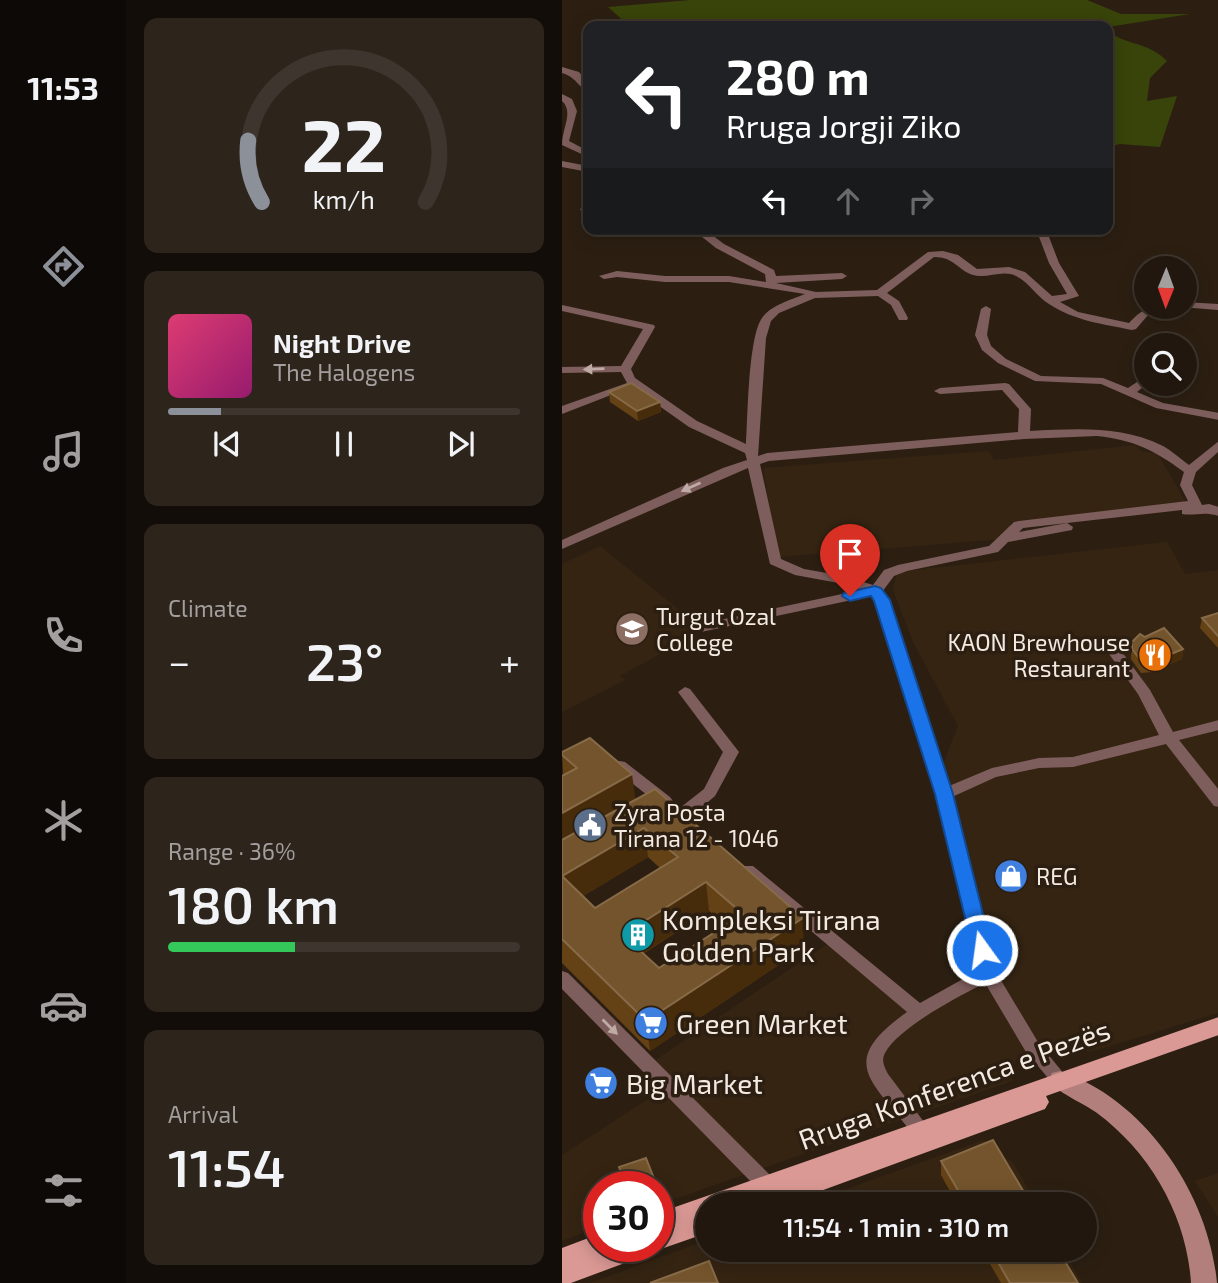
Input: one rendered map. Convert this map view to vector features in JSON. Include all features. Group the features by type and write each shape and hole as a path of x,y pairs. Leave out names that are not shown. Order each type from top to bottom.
{"main road":[{"name":"Rruga Konferenca e Pezës","path":"767,1192 1218,1026"},
{"name":"Rruga Konferenca e Pezës","path":"766,1192 921,1130 1218,1037"},
{"path":"1068,1083 1106,1105 1165,1172 1185,1205 1196,1232 1203,1257 1204,1283"},
{"name":"Rruga Konferenca e Pezës","path":"674,1218 695,1210"},
{"path":"674,1234 695,1226"},
{"path":"562,1259 583,1251"},
{"path":"562,1275 597,1262"}],"street":[{"path":"562,63 581,64"},
{"path":"562,70 576,74 583,83"},
{"path":"570,94 575,113 564,142 583,152"},
{"path":"562,164 583,168"},
{"path":"705,235 720,246 770,272 771,282"},
{"path":"1043,235 1054,262 1074,296 1050,300"},
{"path":"880,293 920,261 932,254 943,254 954,257 975,272 1009,270 1022,274 1050,300 1075,315 1126,327 1135,326 1140,319"},
{"path":"604,276 617,274 665,279 771,282 842,276"},
{"path":"771,282 813,295"},
{"path":"903,318 895,303 880,293 813,295 775,311 766,320 760,338 752,455 775,561 800,572 861,583 875,591 891,627 944,794 988,973 1032,1047 1068,1083"},
{"path":"1197,306 1218,307"},
{"path":"562,308 650,327 625,369"},
{"path":"986,309 981,335 986,348 1002,361 1039,379 1103,381 1160,406 1218,417"},
{"path":"562,369 625,369"},
{"path":"625,369 633,383 693,424 752,455"},
{"path":"562,410 633,383"},
{"path":"940,391 1005,386 1025,409 1024,435"},
{"path":"1128,392 1134,388"},
{"path":"562,545 752,455 1071,432 1121,435 1160,449 1190,471"},
{"path":"701,628 875,591 889,573 992,549 1006,535 1032,522 1196,504 1186,485 1190,471 1218,444"},
{"path":"1006,535 1209,508 1218,512"},
{"path":"1111,647 1145,693 1169,738 1218,802"},
{"path":"682,815 710,792 732,752 685,692"},
{"path":"944,794 992,773 1039,763 1073,762 1218,725"},
{"path":"616,764 697,828"},
{"path":"731,856 920,1013"},
{"path":"921,1130 873,1062 877,1045 920,1013 988,973"},
{"path":"562,978 759,1192"}],"shaded area":[{"path":"1135,445 1143,452 1157,453 1187,504 1010,522 1010,531 1003,539 778,557 763,468 989,451 994,460"},
{"path":"1167,542 1185,574 1218,570 1218,1013 1097,1050 1060,1055 1049,1052 1015,1060 1012,1081 674,1199 674,1171 583,1171 583,1233 562,1241 562,1155 668,1086 648,1065 833,940 920,1013 988,973 938,776 958,726 913,642 893,590 897,572"},
{"name":"Turgut Ozal College","path":"600,546 704,630 620,676 625,680 562,712 562,564"},
{"path":"984,1140 992,1155 1012,1161 1030,1192 838,1192"},
{"path":"1219,1173 1218,1217 1195,1181"},
{"path":"695,1244 695,1262 1070,1262 1082,1283 590,1283 647,1262 674,1262 674,1252"}],"green space":[{"path":"690,0 1087,0 1121,14 1190,14 1113,26 1113,21 623,21 608,7"},
{"path":"1113,34 1151,50 1167,61 1150,78 1147,101 1177,96 1160,147 1113,146"}],"building":[{"path":"631,383 660,402 637,411 609,392"},
{"path":"1219,614 1219,637 1202,618"},
{"path":"1164,628 1183,649 1154,661 1142,662 1132,649 1132,642 1140,634 1145,637"},
{"path":"590,738 632,774 562,813 562,776 577,768 562,752"},
{"path":"655,789 803,918 646,1021 562,939 562,876 562,840","holes":["644,828 678,857 595,908 562,876","706,882 743,914 659,968 623,935"]},
{"path":"993,1140 1024,1192 959,1192 941,1161"},
{"path":"646,1158 651,1171 621,1171 619,1167"},
{"path":"709,1262 718,1283 650,1283"},
{"path":"998,1262 1065,1262 1078,1283 1010,1283"}],"place":[{"name":"Turgut Ozal College","path":"632,629"},
{"name":"KAON Brewhouse Restaurant","path":"1155,655"},
{"name":"Zyra Posta Tirana 12 - 1046","path":"590,825"},
{"name":"REG","path":"1011,876"},
{"name":"Kompleksi Tirana Golden Park","path":"638,935"},
{"name":"Green Market","path":"651,1023"},
{"name":"Big Market","path":"601,1083"}],"route":[{"path":"850,596 875,591 882,600 944,794 982,950"}]}
